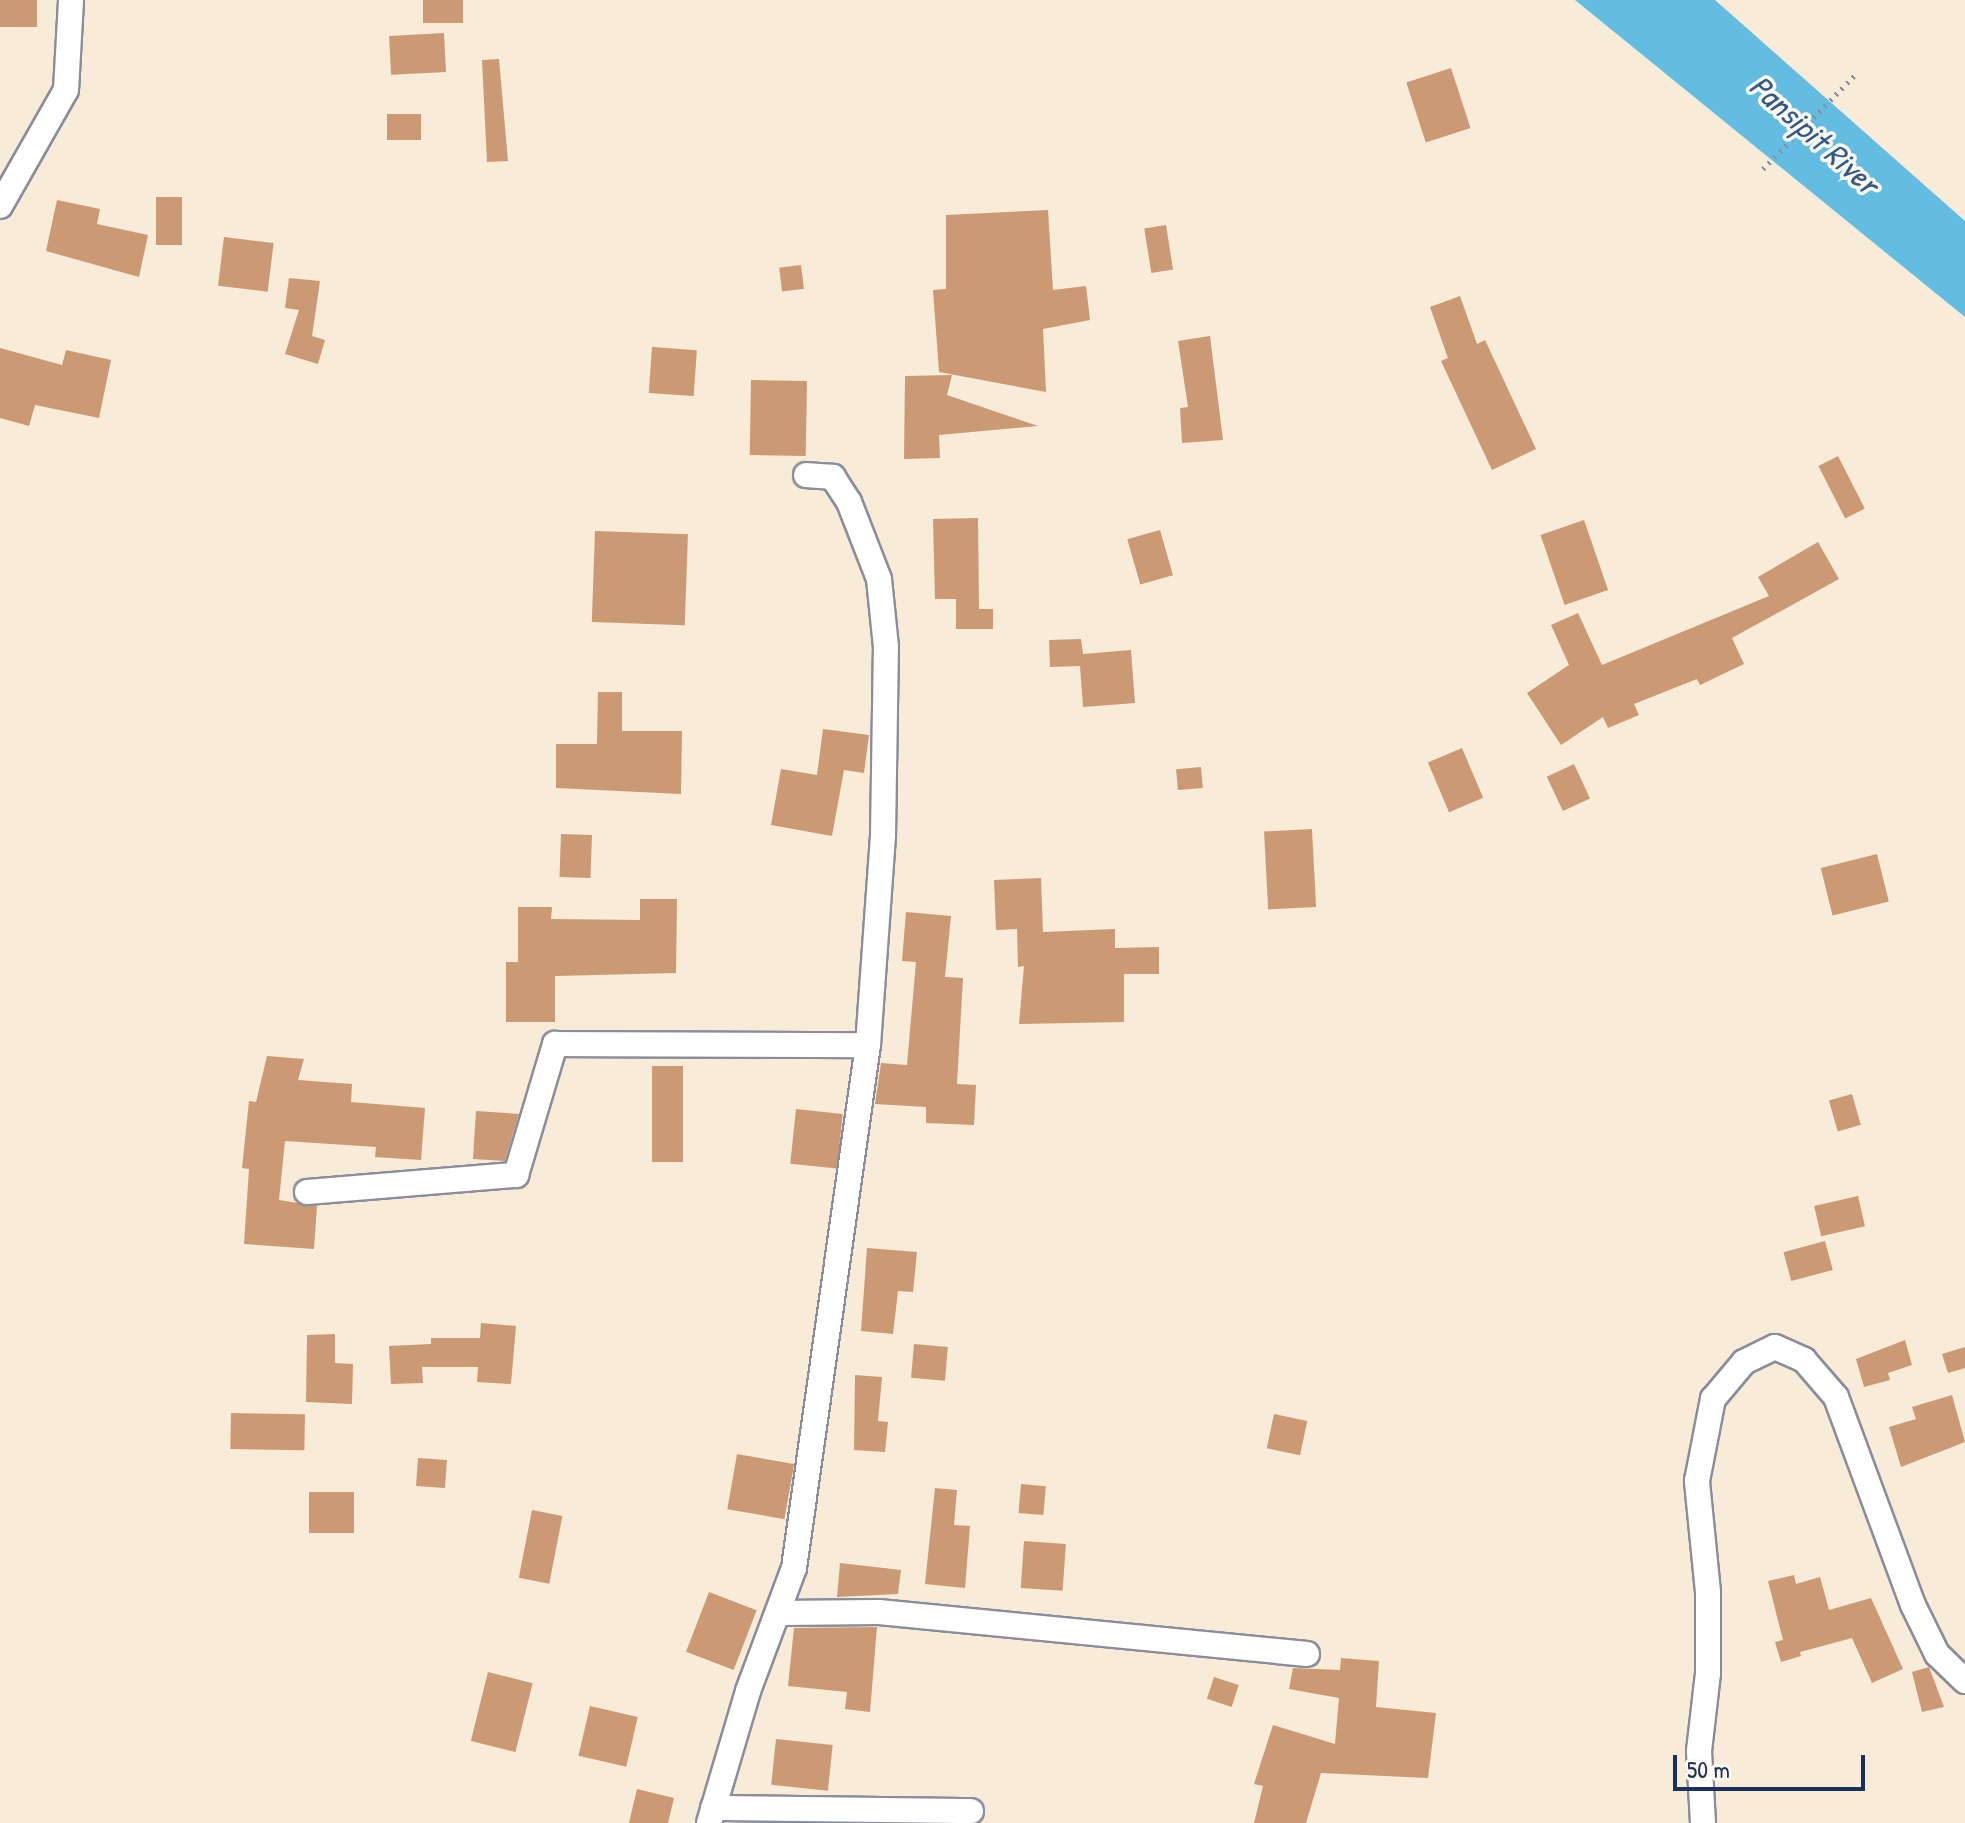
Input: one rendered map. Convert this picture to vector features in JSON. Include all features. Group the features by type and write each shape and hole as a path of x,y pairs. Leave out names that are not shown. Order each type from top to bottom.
{"street":[{"path":"0,206 66,90 71,0"},
{"path":"806,475 833,477 849,502 879,579 886,647 883,835 868,1045 794,1568 748,1691 711,1816 971,1811"},
{"path":"307,1192 516,1175 555,1044 868,1045"},
{"path":"1703,1823 1699,1751 1708,1673 1708,1592 1697,1481 1713,1399 1744,1362 1775,1347 1804,1360 1836,1397 1913,1605 1937,1654 1965,1681"},
{"path":"778,1613 879,1612 1307,1654"}],"path":[{"path":"1763,169 1857,73"}],"water":[{"name":"Pansipit River","path":"1575,0 1715,0 1965,221 1965,317"}],"building":[{"path":"0,0 37,0 37,27 0,27"},
{"path":"423,0 463,0 463,23 423,23"},
{"path":"444,33 446,72 391,75 389,36"},
{"path":"499,59 508,161 487,162 482,60"},
{"path":"1451,68 1470,128 1426,142 1406,83"},
{"path":"387,114 421,114 421,140 387,140"},
{"path":"156,197 182,197 182,245 156,245"},
{"path":"57,200 100,209 97,224 148,235 139,277 46,251"},
{"path":"1048,210 1053,290 1086,286 1090,320 1043,329 1046,392 939,372 933,290 946,289 946,215"},
{"path":"1166,225 1173,269 1151,273 1144,228"},
{"path":"224,237 274,243 268,292 218,286"},
{"path":"801,265 804,289 782,292 779,268"},
{"path":"289,278 320,281 312,336 325,340 318,364 285,354 299,310 285,308"},
{"path":"1460,296 1477,344 1485,340 1536,449 1492,470 1441,361 1448,358 1430,307"},
{"path":"1210,336 1223,440 1182,443 1180,408 1188,407 1178,341"},
{"path":"652,347 697,350 694,396 649,393"},
{"path":"0,348 62,365 66,350 111,360 99,418 35,405 29,426 0,418"},
{"path":"952,375 947,395 1038,426 939,435 940,458 904,459 905,376"},
{"path":"751,380 807,381 806,456 750,455"},
{"path":"1838,456 1865,509 1845,519 1818,466"},
{"path":"978,518 979,609 993,609 993,629 956,629 956,599 935,599 933,519"},
{"path":"1584,520 1608,590 1565,605 1541,535"},
{"path":"1160,530 1173,575 1140,585 1127,539"},
{"path":"595,531 688,534 685,625 592,622"},
{"path":"1818,542 1839,579 1732,638 1744,664 1700,685 1697,679 1634,704 1639,715 1608,728 1603,717 1561,745 1527,693 1569,665 1551,625 1578,613 1602,665 1769,596 1758,577"},
{"path":"1081,639 1083,654 1131,650 1135,703 1083,707 1080,666 1050,667 1049,640"},
{"path":"598,692 622,692 622,731 682,731 681,794 556,788 556,744 597,744"},
{"path":"823,729 869,735 864,773 844,770 832,836 771,825 781,769 817,775"},
{"path":"1462,748 1483,798 1449,812 1428,762"},
{"path":"1574,764 1590,798 1563,811 1547,777"},
{"path":"1201,767 1203,788 1178,790 1176,769"},
{"path":"1312,829 1316,907 1268,909 1264,832"},
{"path":"561,834 592,835 590,878 559,877"},
{"path":"1877,854 1889,902 1833,916 1821,868"},
{"path":"1041,878 1043,932 1115,929 1115,948 1159,947 1159,974 1124,974 1124,1022 1019,1024 1024,966 1018,967 1017,929 996,930 994,880"},
{"path":"640,899 677,899 676,973 555,976 555,1022 506,1022 506,962 518,962 518,907 552,907 551,919 640,920"},
{"path":"906,912 951,916 945,977 963,978 957,1084 976,1085 974,1125 926,1123 926,1107 875,1104 881,1063 907,1065 916,962 902,961"},
{"path":"267,1056 304,1059 298,1080 352,1084 351,1102 425,1108 421,1160 375,1157 376,1147 285,1141 279,1200 317,1206 314,1249 244,1244 249,1169 242,1168 249,1101 256,1102"},
{"path":"652,1066 683,1066 683,1162 652,1162"},
{"path":"1852,1094 1861,1125 1838,1131 1829,1101"},
{"path":"796,1109 843,1114 837,1169 790,1164"},
{"path":"476,1111 519,1114 505,1161 473,1159"},
{"path":"1858,1196 1865,1226 1821,1236 1814,1206"},
{"path":"1825,1241 1833,1270 1791,1281 1783,1252"},
{"path":"867,1248 917,1252 913,1292 898,1291 893,1334 861,1331"},
{"path":"481,1323 516,1326 511,1384 477,1382 478,1367 422,1367 423,1383 391,1384 389,1346 431,1344 431,1338 480,1338"},
{"path":"335,1334 335,1363 353,1364 352,1404 306,1402 307,1335"},
{"path":"1905,1340 1912,1365 1888,1373 1890,1380 1864,1387 1856,1359"},
{"path":"914,1344 948,1347 945,1381 911,1378"},
{"path":"1965,1347 1965,1368 1948,1373 1942,1354"},
{"path":"855,1375 882,1377 878,1421 888,1422 885,1452 854,1450"},
{"path":"1952,1395 1965,1442 1901,1467 1889,1427 1916,1419 1912,1407"},
{"path":"231,1413 305,1414 304,1450 230,1449"},
{"path":"1274,1414 1307,1421 1300,1455 1267,1448"},
{"path":"737,1454 794,1464 784,1519 727,1509"},
{"path":"418,1458 447,1460 445,1488 416,1486"},
{"path":"1021,1484 1046,1486 1043,1515 1018,1513"},
{"path":"935,1488 957,1490 954,1525 970,1526 965,1588 925,1584"},
{"path":"309,1492 354,1492 354,1533 309,1533"},
{"path":"532,1510 562,1516 549,1584 519,1578"},
{"path":"1024,1541 1066,1544 1063,1591 1021,1588"},
{"path":"840,1563 901,1570 898,1594 837,1597"},
{"path":"1794,1575 1796,1584 1820,1577 1829,1610 1871,1598 1903,1669 1872,1683 1852,1638 1800,1652 1801,1656 1781,1662 1775,1642 1783,1640 1768,1581"},
{"path":"709,1592 757,1610 734,1670 686,1652"},
{"path":"877,1627 870,1712 845,1709 847,1692 788,1686 794,1628"},
{"path":"1341,1658 1379,1661 1376,1707 1436,1713 1428,1778 1321,1773 1306,1823 1254,1823 1263,1786 1254,1784 1273,1725 1335,1744 1339,1698 1289,1689 1293,1668 1340,1670"},
{"path":"1929,1667 1944,1707 1922,1712 1912,1672"},
{"path":"488,1672 533,1683 515,1752 471,1741"},
{"path":"1214,1677 1239,1685 1232,1707 1207,1699"},
{"path":"590,1706 638,1717 626,1767 579,1756"},
{"path":"776,1739 833,1745 828,1791 771,1785"},
{"path":"637,1789 674,1798 668,1823 629,1823"}]}
